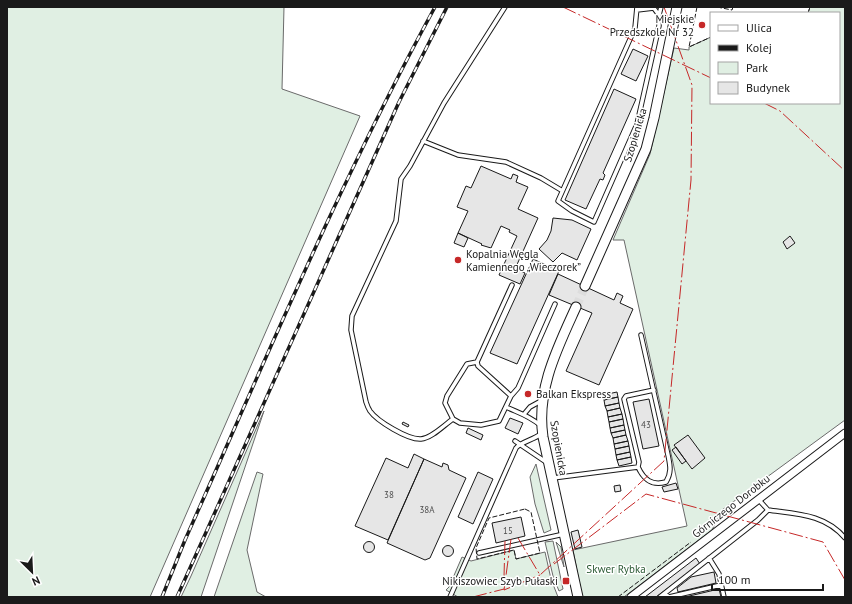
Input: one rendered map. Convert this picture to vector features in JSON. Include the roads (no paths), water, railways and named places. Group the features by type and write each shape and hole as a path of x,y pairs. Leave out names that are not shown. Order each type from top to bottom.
{"street":[{"name":"Szopienicka","path":"585,286 631,184 649,138 677,7"},
{"name":"Szopienicka","path":"576,307 550,368 542,400 542,430 548,464 578,597"},
{"name":"Górniczego Dorobku","path":"631,597 844,435"}],"lane":[{"path":"453,419 421,439 404,434 377,418 369,410 366,402 350,322 396,222 401,179 410,166 444,103 505,7"},
{"path":"659,15 654,8 637,9 635,28 558,201 572,211 594,222 637,124 659,26 661,7"},
{"path":"423,141 458,155 506,162 541,178 562,190"},
{"path":"511,396 478,366 477,362 512,285"},
{"path":"477,362 467,364 447,396 445,403 453,419 460,423 481,425 492,424 499,421 511,396 518,388 555,304"},
{"path":"641,335 654,390 671,469 670,476 666,482 654,484 646,480 638,467 639,462 624,399 626,396 654,390"},
{"path":"525,413 530,407 542,400"},
{"path":"450,597 516,448 520,444 529,442 542,430 525,413 517,412 506,406"},
{"path":"515,441 548,464"},
{"path":"552,478 638,467"},
{"path":"758,499 768,510 807,514 818,518 839,531 845,538"},
{"path":"660,597 768,510"},
{"path":"479,553 564,534"},
{"path":"709,558 719,574 724,597"},
{"path":"665,594 669,597 721,585"}],"tunnel":[{"path":"576,307 585,286"}],"railway":[{"path":"162,597 185,540 274,338 336,204 435,7"},
{"path":"177,597 399,102 447,7"}],"place":[{"name":"Miejskie Przedszkole Nr 32","path":"702,25"},
{"name":"Kopalnia Węgla Kamiennego „Wieczorek”","path":"458,260"},
{"name":"Balkan Ekspress","path":"528,394"},
{"name":"Nikiszowiec Szyb Pułaski","path":"566,581"}],"park label":[{"name":"Skwer Rybka","path":"616,569"}]}
